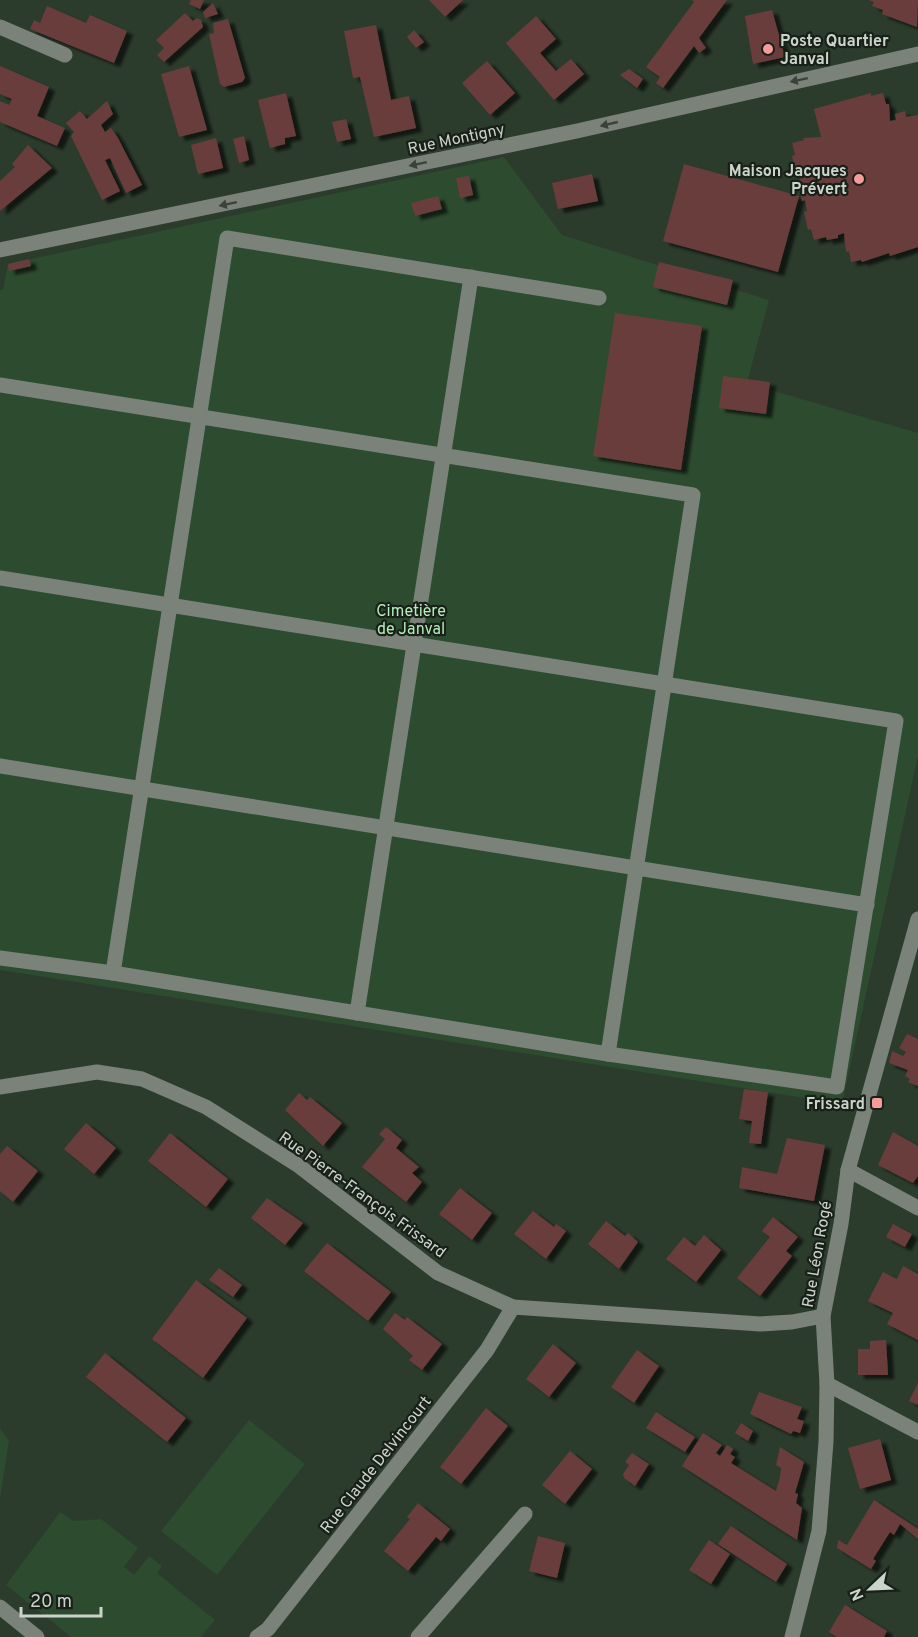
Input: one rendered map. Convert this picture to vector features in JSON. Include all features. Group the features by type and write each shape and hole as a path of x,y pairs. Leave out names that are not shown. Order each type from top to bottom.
{"street":[{"path":"0,27 65,55"},
{"name":"Rue Montigny","path":"0,250 577,131 918,54"},
{"path":"112,973 227,238 599,298"},
{"path":"357,1013 471,277"},
{"path":"0,386 693,495 608,1054"},
{"path":"0,578 896,721 837,1086 608,1054 112,973 0,958"},
{"path":"0,766 867,905"},
{"name":"Rue Léon Rogé","path":"792,1637 819,1531 826,1442 827,1384 823,1316 841,1224 848,1170 916,941 918,919"},
{"name":"Rue Pierre-François Frissard","path":"0,1087 97,1072 142,1079 206,1107 299,1166 438,1273 513,1307 760,1324 792,1322 823,1316"},
{"path":"848,1170 918,1208"},
{"name":"Rue Claude Delvincourt","path":"267,1634 487,1350 513,1307"},
{"path":"827,1384 918,1432"},
{"path":"418,1637 525,1514"},
{"path":"0,1607 37,1637"}],"green space":[{"name":"Cimetière de Janval","path":"504,157 562,235 769,300 747,383 918,433 918,756 842,1104 0,970 0,290 3,289 8,264"},
{"path":"249,1420 305,1464 217,1575 161,1531"},
{"path":"0,1428 9,1441 0,1499"},
{"path":"60,1512 74,1521 101,1519 138,1548 124,1567 134,1575 149,1556 162,1566 157,1573 215,1620 201,1637 71,1637 6,1585"}],"building":[{"path":"191,0 204,0 200,9 189,4"},
{"path":"429,0 463,0 445,17"},
{"path":"692,0 727,0 699,38 706,48 699,53 694,46 663,88 656,83 660,77 646,67 694,2"},
{"path":"869,0 918,0 917,27 882,14 883,10 872,6 874,2"},
{"path":"213,3 218,14 205,18 203,12"},
{"path":"47,6 86,23 90,15 127,31 114,63 30,29 34,20 40,23"},
{"path":"772,10 785,57 753,64 745,16"},
{"path":"185,13 193,21 197,18 201,20 203,27 164,62 157,55 164,48 156,40"},
{"path":"536,16 556,39 540,53 556,71 571,59 584,74 554,100 506,43"},
{"path":"228,19 245,78 242,82 224,87 220,84 209,34 214,33 213,23"},
{"path":"376,25 391,100 409,96 416,128 374,137 360,77 353,78 344,31"},
{"path":"414,30 424,42 416,48 407,37"},
{"path":"487,61 515,93 490,115 462,83"},
{"path":"0,66 49,87 37,116 65,128 57,146 0,122 0,101 9,105 12,99 0,94"},
{"path":"189,66 207,130 179,137 161,74"},
{"path":"629,69 643,79 637,88 620,75"},
{"path":"286,93 296,136 285,138 285,144 270,148 258,100"},
{"name":"Maison Jacques Prévert","path":"871,93 871,96 883,93 886,104 889,104 890,121 896,120 895,114 905,111 906,117 918,115 918,247 890,256 889,253 862,262 861,260 851,262 849,251 846,252 844,233 838,235 838,238 827,240 826,237 814,240 811,229 808,230 804,212 807,211 805,200 802,201 798,184 801,184 792,156 795,155 792,143 804,140 803,138 821,137 814,109"},
{"path":"107,101 113,114 101,125 105,132 111,128 118,138 142,185 126,193 110,158 105,160 120,191 102,200 71,136 74,132 66,123 80,111 87,119"},
{"path":"346,119 351,139 337,142 332,122"},
{"path":"244,136 249,160 239,163 233,139"},
{"path":"216,138 223,168 198,174 191,145"},
{"path":"28,145 52,168 0,211 0,181 15,167 12,164"},
{"path":"684,164 799,196 778,272 663,241"},
{"path":"592,174 598,201 558,209 552,183"},
{"path":"469,176 473,195 460,198 456,178"},
{"path":"438,196 442,209 415,216 411,203"},
{"path":"29,259 31,266 9,271 8,264"},
{"path":"659,262 733,280 727,305 653,287"},
{"path":"615,313 702,326 681,470 593,456"},
{"path":"723,376 770,382 766,414 719,408"},
{"path":"907,1034 918,1039 918,1086 908,1082 910,1079 905,1076 908,1070 889,1063 892,1051 903,1056 906,1052 899,1048"},
{"path":"744,1089 768,1092 761,1144 749,1143 752,1121 739,1119"},
{"path":"299,1093 307,1100 310,1097 342,1123 323,1146 285,1110"},
{"path":"86,1123 116,1148 94,1174 64,1149"},
{"path":"386,1127 402,1140 396,1148 419,1167 412,1173 422,1182 406,1202 362,1167 385,1139 379,1134"},
{"path":"893,1132 918,1146 918,1176 913,1183 878,1165"},
{"path":"170,1133 228,1179 206,1207 148,1161"},
{"path":"787,1138 825,1145 814,1201 739,1188 742,1167 777,1174"},
{"path":"7,1146 38,1171 13,1202 0,1191 0,1154"},
{"path":"460,1188 492,1213 472,1240 439,1214"},
{"path":"267,1198 303,1223 285,1245 251,1218"},
{"path":"533,1211 554,1227 556,1224 566,1231 546,1259 514,1234"},
{"path":"773,1217 798,1237 786,1251 792,1256 760,1296 737,1278 770,1237 762,1231"},
{"path":"606,1221 625,1236 628,1233 638,1242 619,1269 588,1244"},
{"path":"893,1224 912,1234 905,1247 886,1237"},
{"path":"704,1235 721,1250 696,1282 666,1259 684,1237 695,1246"},
{"path":"327,1243 391,1292 368,1321 304,1271"},
{"path":"903,1266 918,1274 918,1340 887,1324 893,1313 868,1301 883,1272 897,1279"},
{"path":"219,1268 242,1285 233,1297 209,1280"},
{"path":"196,1280 247,1318 203,1378 152,1339"},
{"path":"395,1313 405,1320 407,1317 442,1344 422,1370 409,1360 413,1356 383,1329"},
{"path":"886,1340 888,1375 858,1375 858,1349 870,1349 870,1341"},
{"path":"553,1344 576,1363 549,1397 526,1379"},
{"path":"637,1350 659,1366 634,1403 611,1387"},
{"path":"105,1353 186,1418 167,1442 86,1377"},
{"path":"918,1383 918,1405 909,1401"},
{"path":"759,1392 802,1407 797,1419 804,1421 800,1433 793,1431 791,1434 750,1414"},
{"path":"486,1408 508,1426 461,1484 440,1467"},
{"path":"656,1412 695,1437 685,1452 646,1428"},
{"path":"741,1423 753,1431 748,1441 735,1433"},
{"path":"703,1433 722,1445 716,1453 720,1456 727,1445 733,1449 730,1454 735,1457 731,1463 776,1491 781,1468 776,1465 780,1447 804,1462 795,1493 798,1494 796,1503 802,1508 797,1540 682,1466"},
{"path":"880,1439 891,1480 860,1489 848,1448"},
{"path":"570,1451 592,1469 565,1504 542,1485"},
{"path":"632,1453 649,1464 635,1486 624,1478 623,1474 629,1465 625,1462"},
{"path":"874,1500 918,1529 918,1539 900,1524 894,1535 890,1532 873,1559 876,1561 871,1569 837,1548 838,1540 847,1545"},
{"path":"418,1503 450,1529 441,1541 436,1537 408,1571 384,1551 410,1519 407,1517"},
{"path":"731,1526 787,1564 776,1582 718,1544"},
{"path":"538,1536 565,1543 557,1578 529,1571"},
{"path":"709,1540 730,1554 711,1584 689,1570"},
{"path":"845,1605 887,1631 884,1637 837,1637 829,1632"}],"place":[{"name":"Poste Quartier Janval","path":"768,49"},
{"name":"Maison Jacques Prévert","path":"859,179"},
{"name":"Frissard","path":"877,1103"}]}
